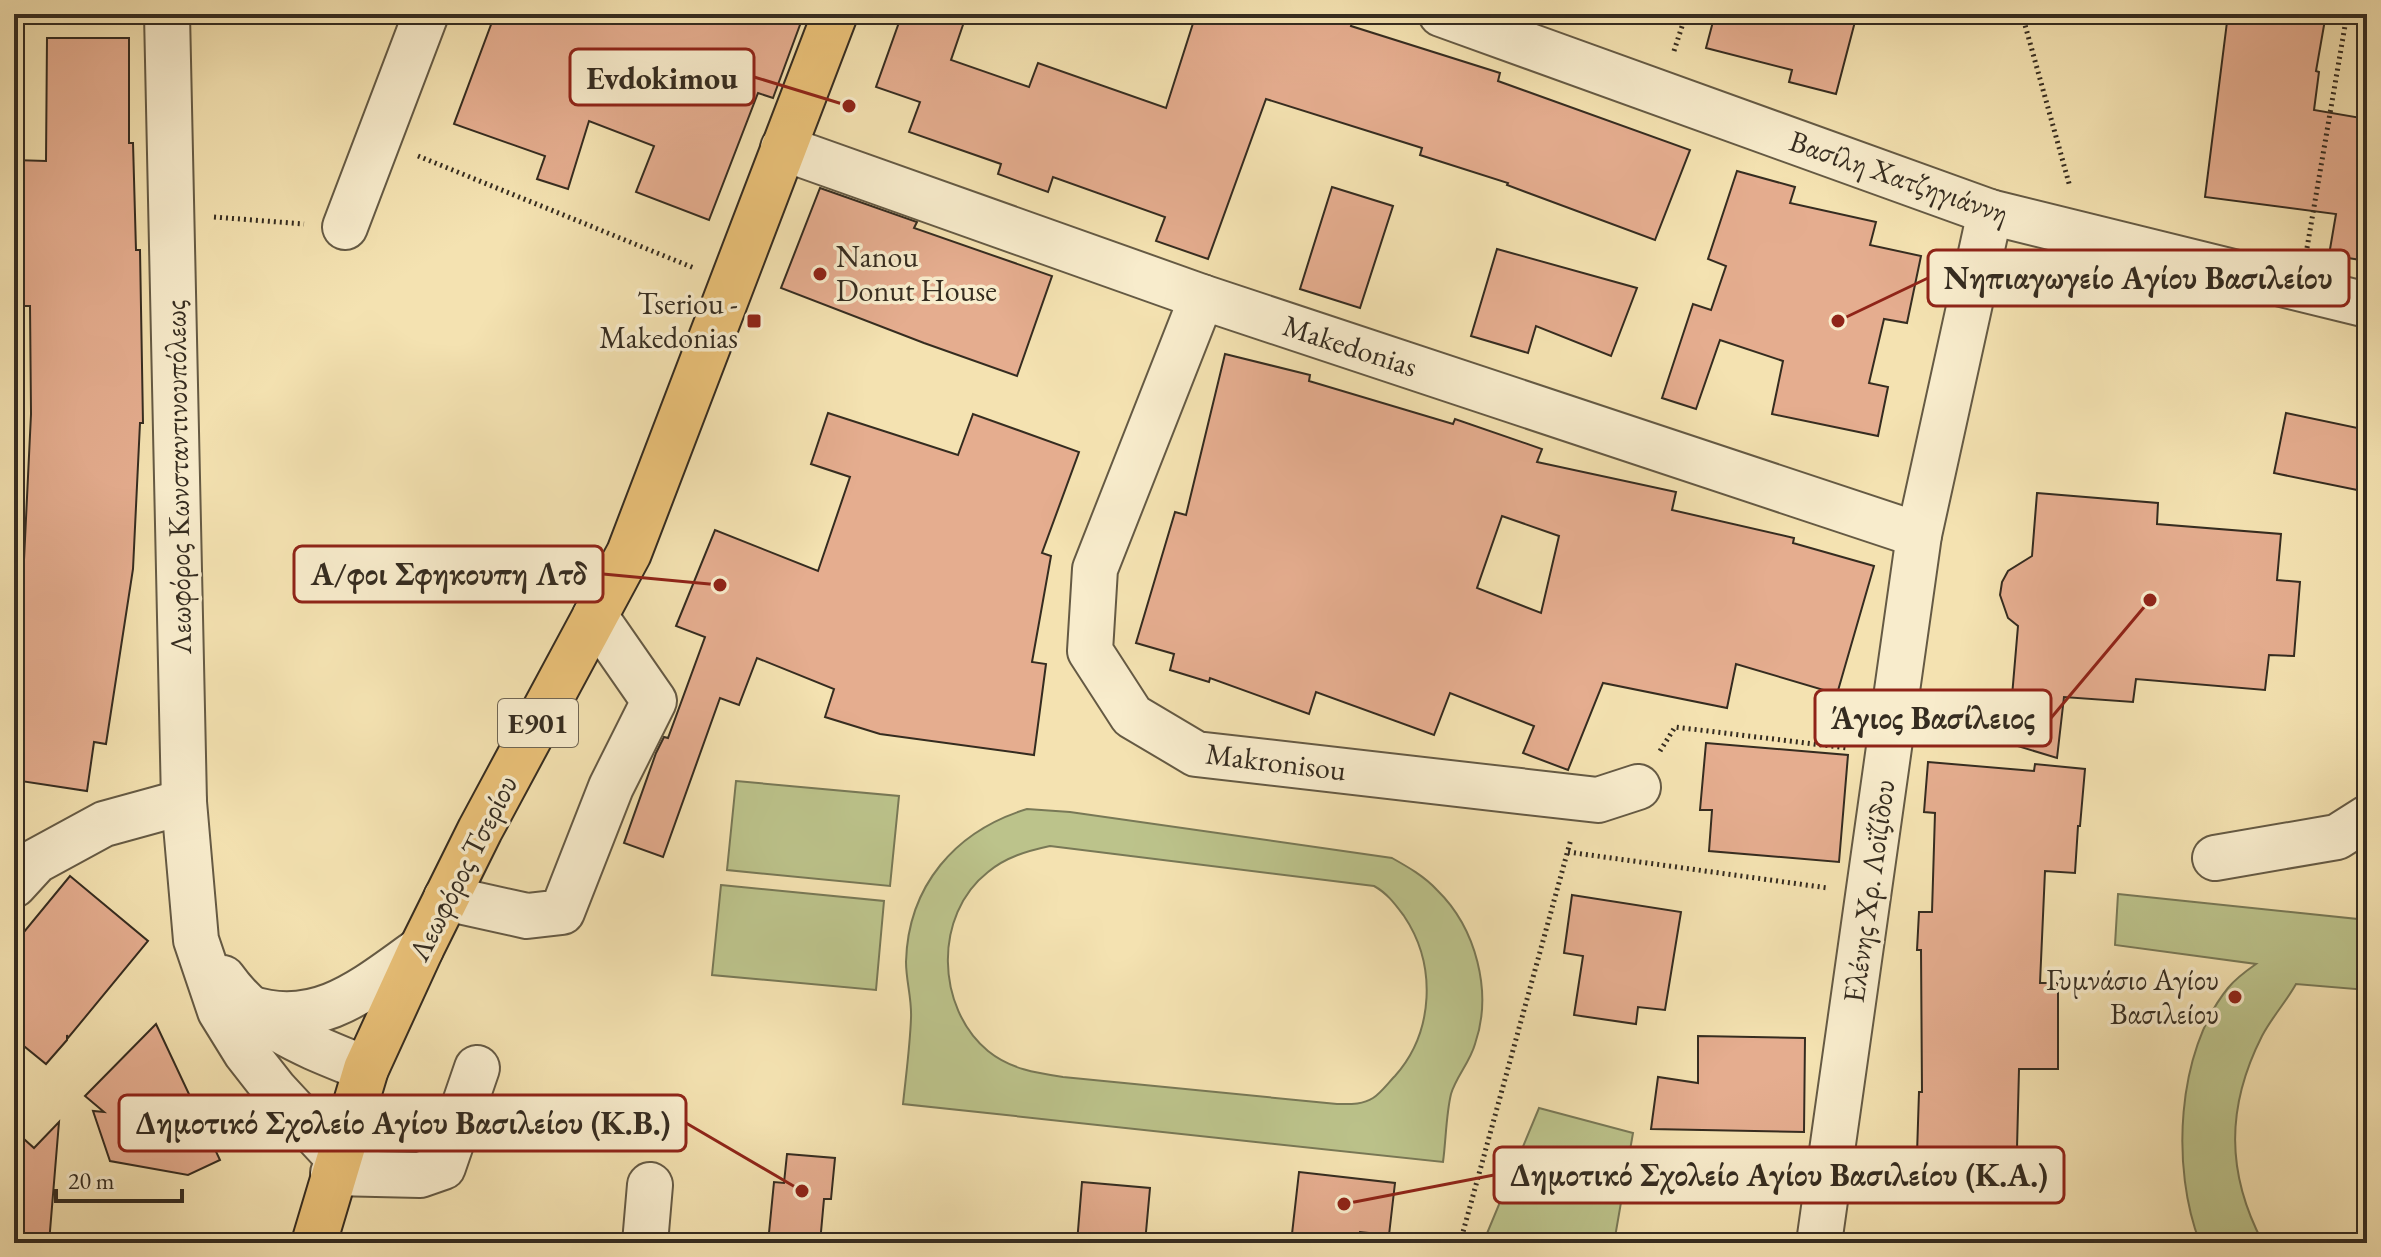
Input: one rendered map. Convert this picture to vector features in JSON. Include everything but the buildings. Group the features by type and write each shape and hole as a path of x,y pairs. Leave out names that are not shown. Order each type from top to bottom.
{"main road":[{"name":"Λεωφόρος Τσερίου","path":"314,1243 366,1069 480,830 629,553 835,14"}],"street":[{"name":"Λεωφόρος Κωνσταντινουπόλεως","path":"167,14 184,802 196,940 220,1011 246,1053 336,1165"},
{"path":"345,227 426,14"},
{"name":"Βασίλη Χατζηγιάννη","path":"1441,14 1990,212 2367,305"},
{"name":"Makedonias","path":"783,148 1202,297 1919,535"},
{"name":"Ελένης Χρ. Λοϊζίδου","path":"1819,1243 1919,535 1990,212"},
{"name":"Makronisou","path":"1202,297 1095,569 1090,651 1132,716 1196,754 1582,799 1598,800 1638,787"},
{"path":"446,898 527,916 562,912 611,787 654,701 595,616"},
{"path":"14,885 36,861 104,824 184,802"},
{"path":"2215,858 2337,837 2367,818"},
{"name":"Λεωφόρος Κωνσταντινουπόλεως","path":"196,940 237,999 247,1007 288,1037 366,1069"},
{"path":"247,1007 281,1014 325,1008 348,999 421,949"},
{"path":"336,1165 420,1175 443,1167 477,1068"},
{"path":"645,1243 650,1185"}],"path":[{"path":"2022,14 2083,234"},
{"path":"2300,288 2347,14"},
{"path":"378,140 732,284"},
{"path":"172,214 345,227"},
{"path":"1638,787 1675,727 1888,753"},
{"path":"1460,1243 1582,799"},
{"path":"1568,852 1869,893"}],"green space":[{"path":"736,781 899,796 890,886 727,870"},
{"path":"1027,809 1070,812 1392,858 1421,876 1451,905 1462,923 1471,942 1481,982 1480,1024 1473,1051 1451,1094 1443,1162 903,1104 911,1018 906,962 916,909 940,865 958,847 1001,819","holes":["1050,846 1374,886 1394,903 1415,935 1426,977 1426,998 1424,1019 1408,1059 1379,1093 1360,1103 1337,1104 1063,1077 1024,1069 996,1057 971,1033 958,1011 951,987 948,962 950,936 957,912 970,890 1002,862 1041,848"]},
{"path":"721,885 884,901 876,990 712,975"},
{"path":"2118,894 2367,920 2367,990 2296,984 2270,1022 2250,1062 2237,1114 2235,1140 2242,1191 2263,1243 2200,1243 2185,1181 2182,1147 2189,1077 2198,1044 2211,1014 2228,988 2256,964 2115,945"},
{"path":"1539,1108 1633,1133 1614,1243 1483,1243"}],"place":[{"name":"Evdokimou","path":"849,106"},
{"name":"Nanou Donut House","path":"820,274"},
{"name":"Tseriou - Makedonias","path":"754,321"},
{"name":"Νηπιαγωγείο Αγίου Βασιλείου","path":"1838,321"},
{"name":"Α/φοι Σφηκουπη Λτδ","path":"720,585"},
{"name":"Άγιος Βασίλειος","path":"2150,600"},
{"name":"Γυμνάσιο Αγίου Βασιλείου","path":"2235,997"},
{"name":"Δημοτικό Σχολείο Αγίου Βασιλείου (Κ.Β.)","path":"802,1191"},
{"name":"Δημοτικό Σχολείο Αγίου Βασιλείου (Κ.Α.)","path":"1344,1204"}]}
